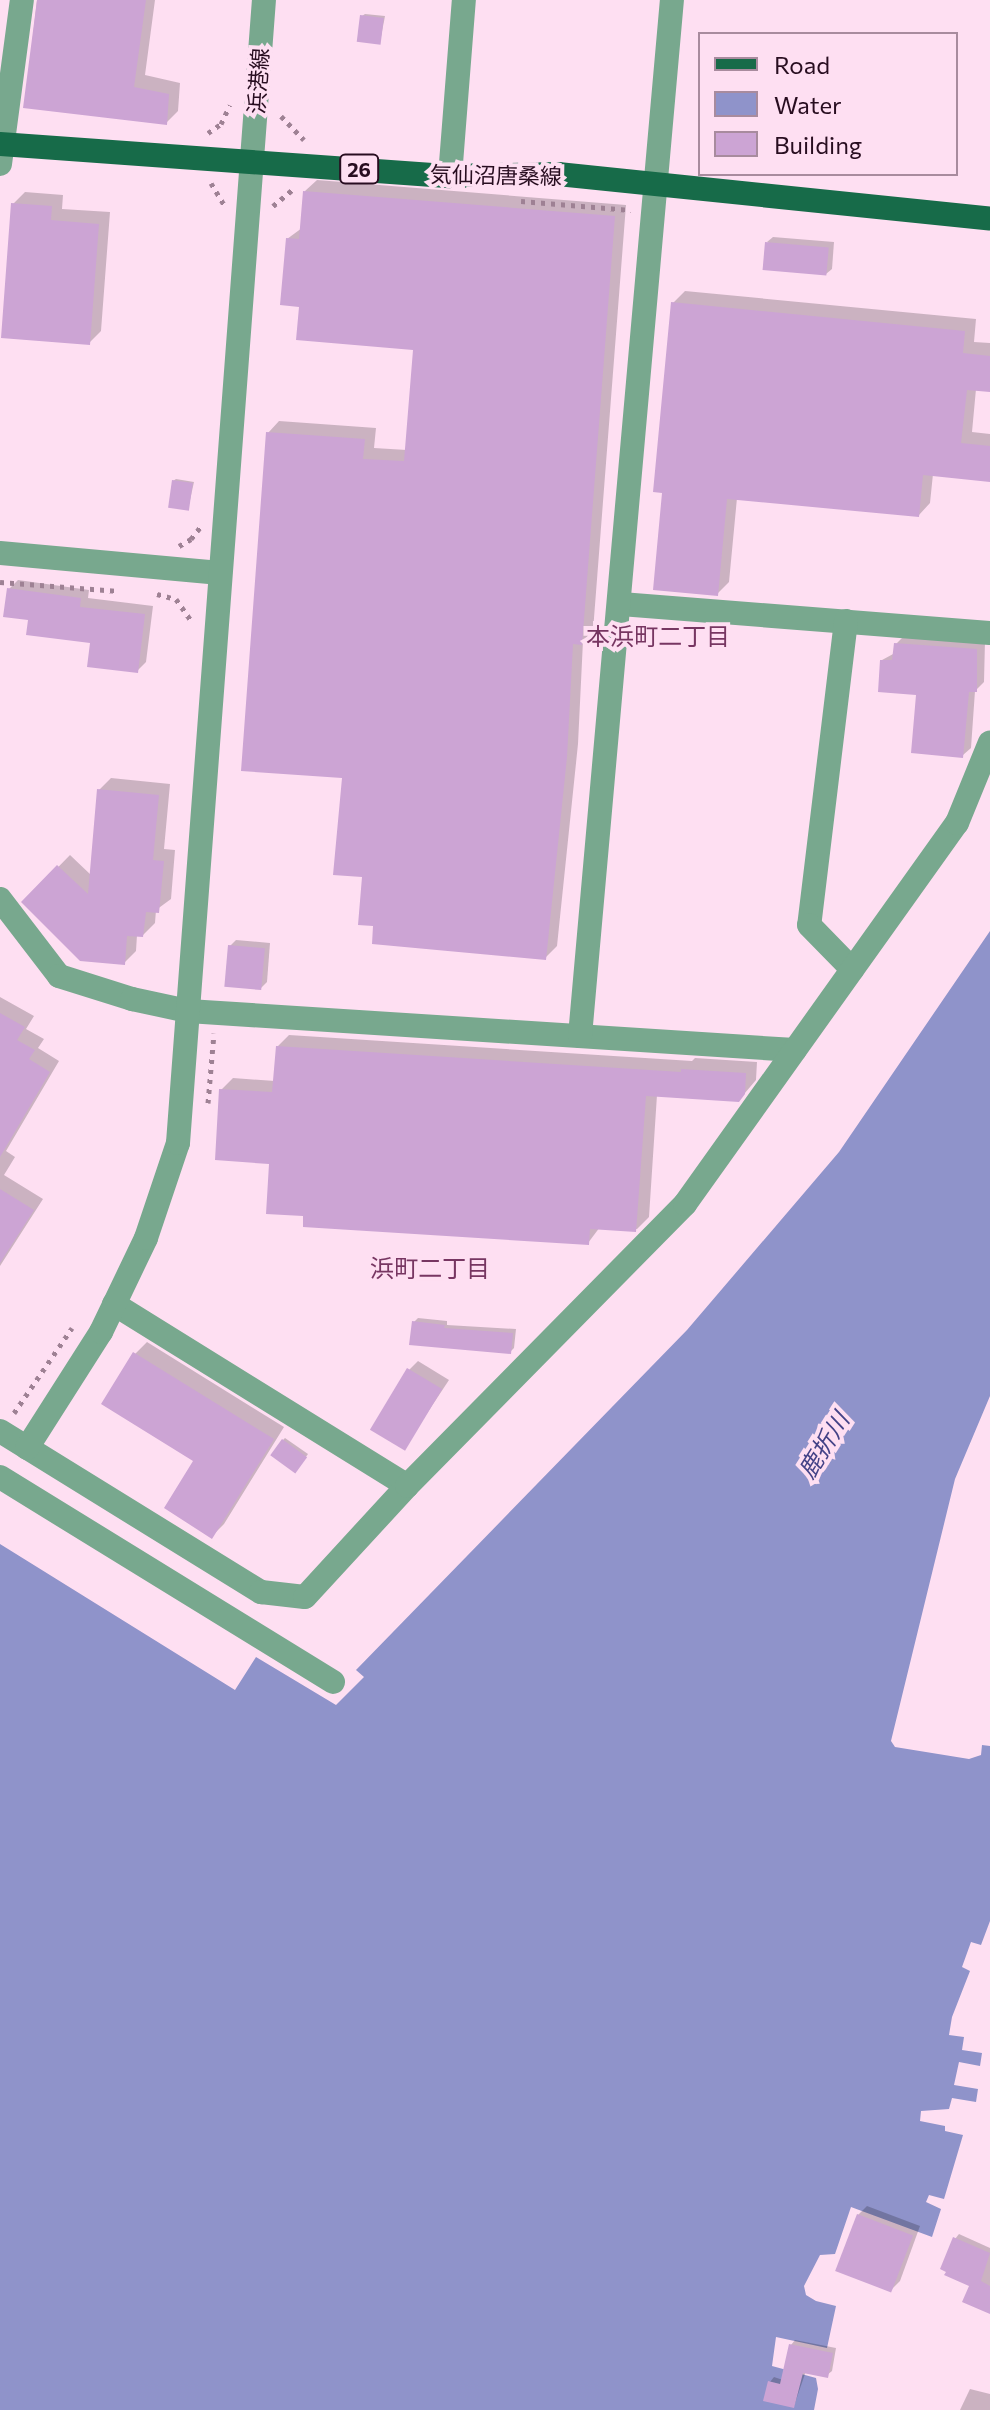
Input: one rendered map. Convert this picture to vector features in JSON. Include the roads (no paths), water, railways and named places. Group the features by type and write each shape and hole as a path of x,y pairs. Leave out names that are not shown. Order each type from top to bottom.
{"main road":[{"name":"気仙沼唐桑線","path":"1,151 450,176 558,174 990,219"}],"street":[{"path":"1,151 22,0"},
{"name":"浜港線","path":"27,1448 101,1332 146,1238 178,1143 264,0"},
{"path":"450,176 464,0"},
{"path":"580,1036 621,604 672,0"},
{"path":"0,553 220,573"},
{"path":"621,604 990,633"},
{"path":"846,621 809,925 852,969"},
{"path":"1,1432 261,1592 305,1597 407,1486 685,1204 957,823 990,742"},
{"path":"0,899 59,976 132,999 188,1011 795,1050"},
{"path":"114,1304 407,1486"},
{"path":"0,1477 333,1682"}],"water":[{"name":"鹿折川","path":"990,931 990,1396 955,1479 891,1741 895,1747 969,1759 981,1755 982,1745 990,1746 990,1921 981,1945 971,1942 962,1967 970,1971 952,2017 949,2035 964,2037 962,2050 982,2053 980,2066 959,2062 954,2085 978,2089 976,2102 952,2098 949,2109 921,2111 920,2121 945,2126 945,2131 963,2135 944,2199 929,2195 926,2202 941,2209 932,2237 851,2207 835,2254 820,2255 804,2286 806,2295 836,2306 827,2348 776,2337 772,2366 816,2378 818,2389 814,2410 0,2410 0,1544 235,1690 256,1657 336,1705 364,1677 356,1670 687,1330 839,1152"}],"district":[{"name":"本浜町二丁目","path":"658,636"},
{"name":"浜町二丁目","path":"430,1268"}]}
